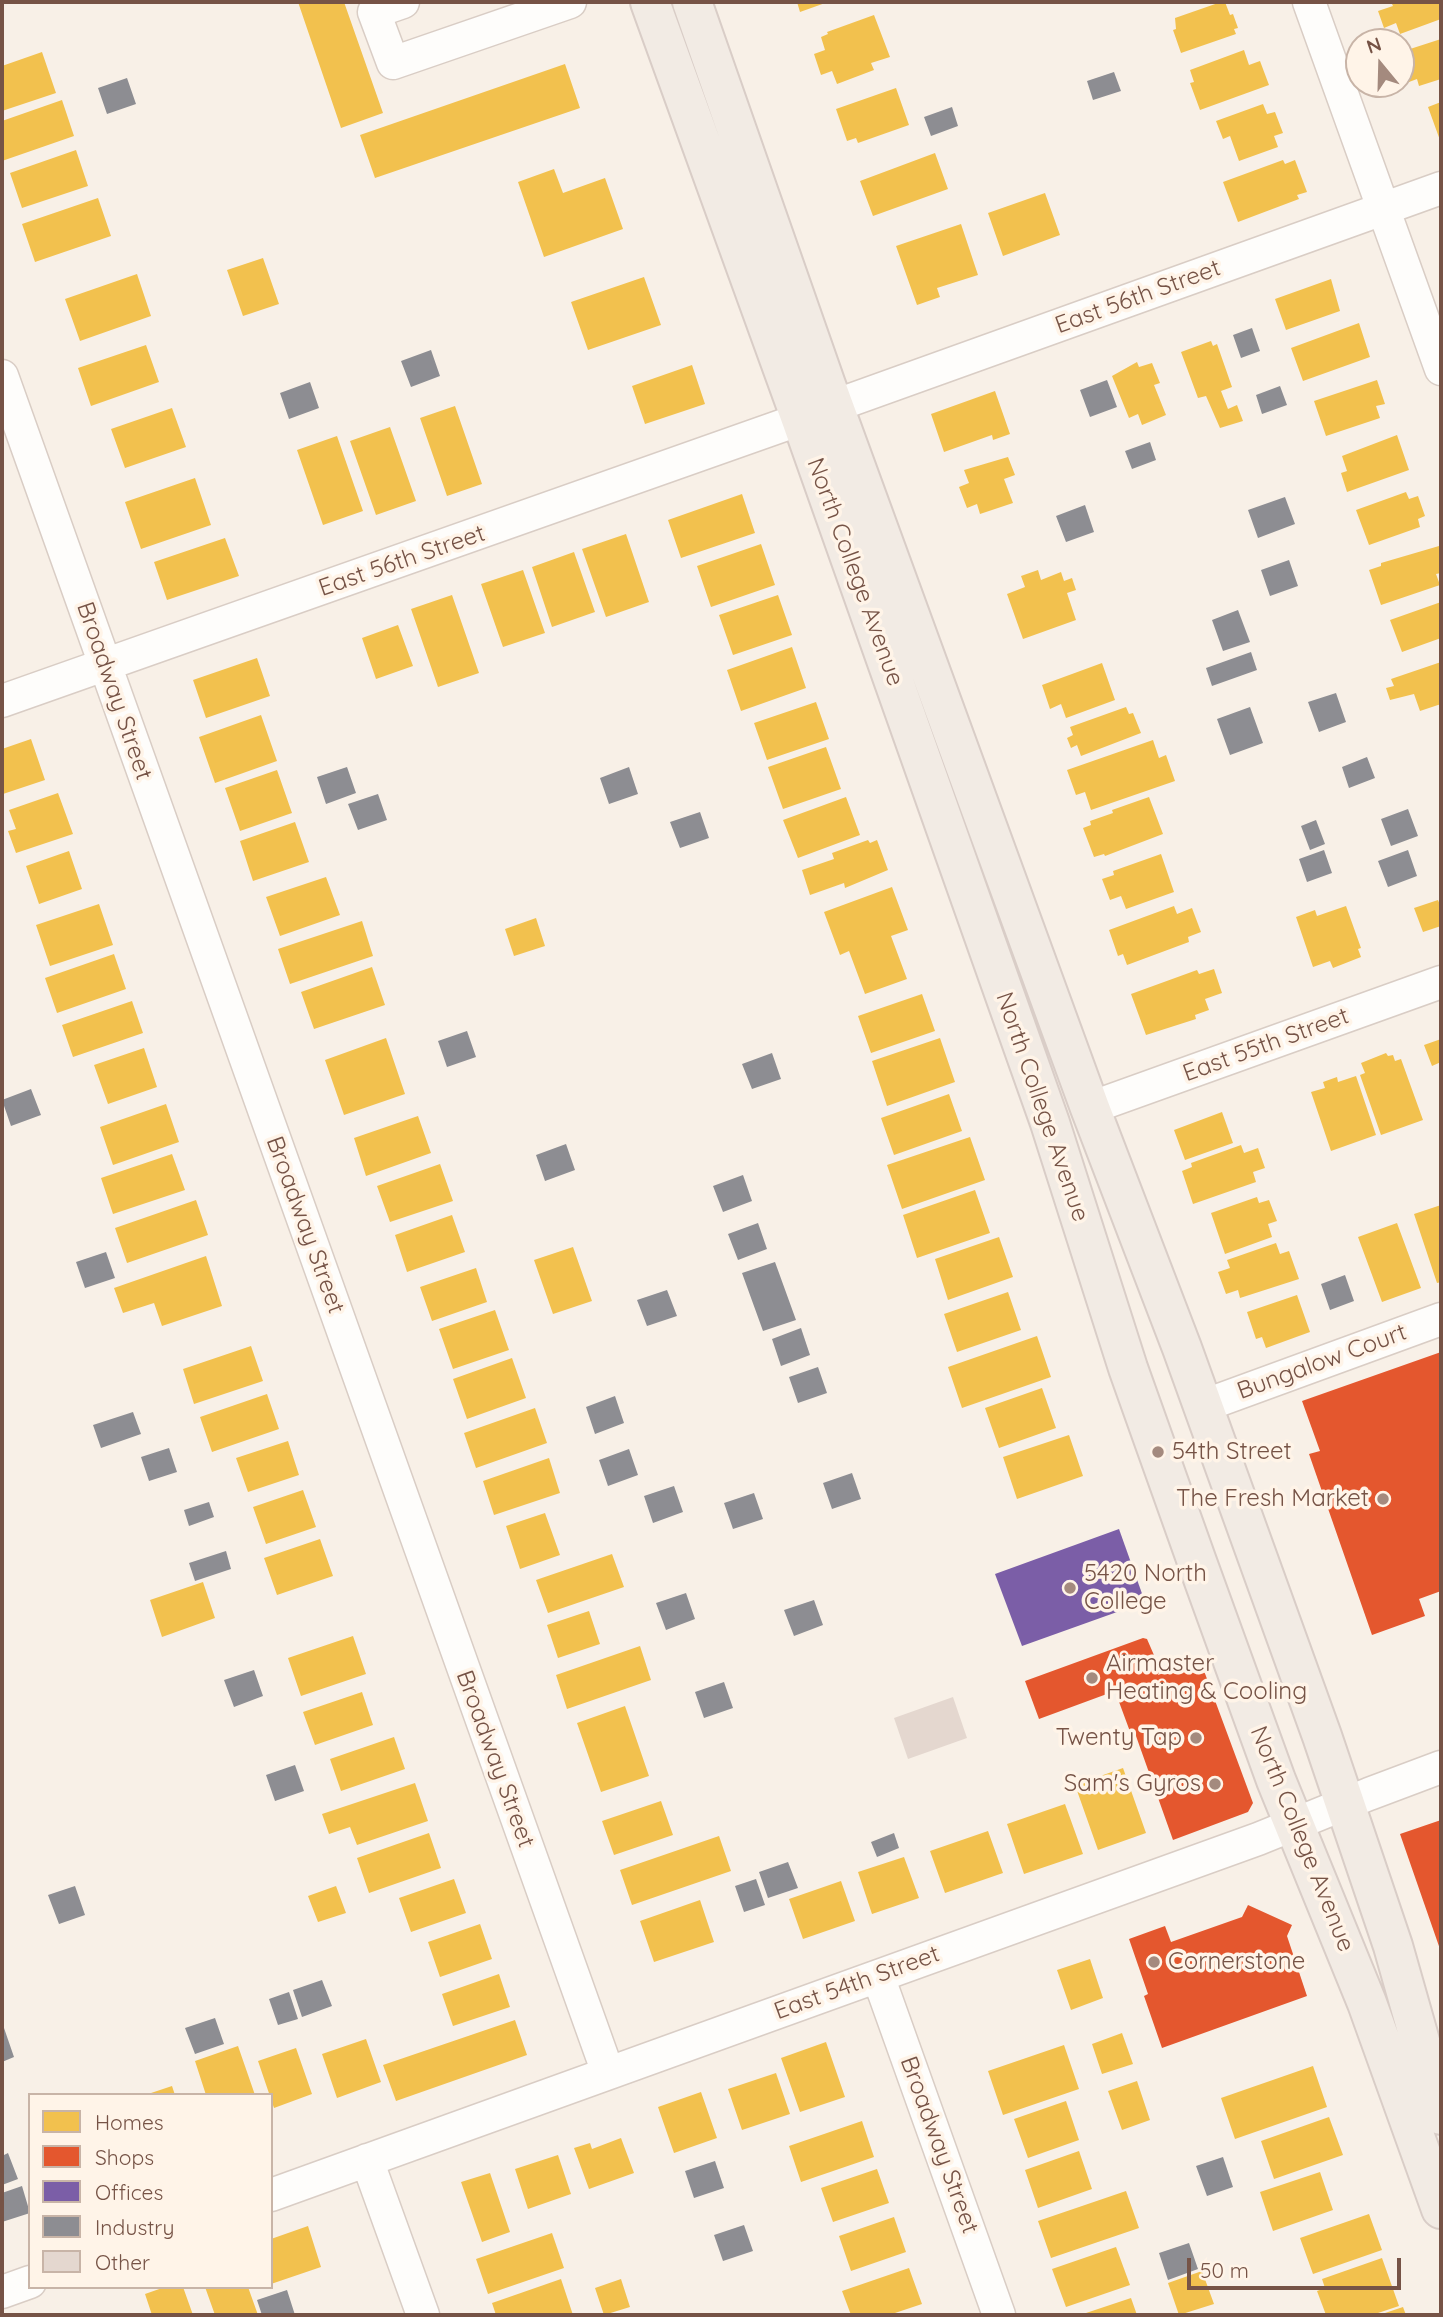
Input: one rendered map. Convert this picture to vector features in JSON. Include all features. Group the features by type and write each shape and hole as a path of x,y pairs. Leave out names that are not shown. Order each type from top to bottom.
{"main road":[{"name":"North College Avenue","path":"650,2 817,412 1090,1108 1203,1406 1322,1736 1393,1946 1441,2115"},
{"name":"North College Avenue","path":"692,2 817,412 1128,1368 1294,1825 1346,1946 1441,2209"}],"street":[{"path":"403,2 374,12 393,63 570,2"},
{"path":"1310,2 1441,369"},
{"name":"East 56th Street","path":"2,701 479,534 1441,188"},
{"name":"Broadway Street","path":"2,376 608,2073"},
{"name":"East 55th Street","path":"1090,1108 1441,982"},
{"name":"Bungalow Court","path":"1203,1406 1441,1319"},
{"name":"East 54th Street","path":"273,2194 1294,1825 1441,1767"},
{"name":"Broadway Street","path":"878,1976 999,2315"},
{"path":"368,2160 423,2315"},
{"path":"2,2292 28,2283"}],"building: Homes":[{"path":"298,2 344,2 383,113 341,128"},
{"path":"797,2 828,2 800,12"},
{"path":"1225,2 1230,15 1233,14 1238,28 1234,29 1236,34 1181,53 1173,30 1176,29 1175,18"},
{"path":"1391,2 1441,2 1441,19 1415,29 1398,28 1396,23 1384,28 1378,11 1393,6"},
{"path":"874,15 890,57 871,63 874,70 837,84 832,71 821,75 814,54 825,50 821,37 828,34 827,32"},
{"path":"1441,39 1441,79 1419,86 1415,80 1415,47"},
{"path":"1244,50 1249,65 1260,61 1269,85 1200,110 1190,83 1194,82 1190,70"},
{"path":"42,52 56,93 2,111 2,66"},
{"path":"565,64 580,108 375,178 360,135"},
{"path":"896,88 909,125 858,143 856,138 847,141 836,109"},
{"path":"62,100 74,136 2,161 2,121"},
{"path":"1441,102 1441,143 1428,107"},
{"path":"1263,104 1267,114 1275,112 1283,133 1274,136 1278,147 1239,161 1230,136 1223,139 1216,121"},
{"path":"76,150 88,186 22,208 10,173"},
{"path":"935,153 948,189 873,216 860,181"},
{"path":"1283,160 1285,164 1295,160 1307,192 1297,195 1299,199 1238,222 1223,182"},
{"path":"554,169 563,193 605,178 623,229 544,257 518,182"},
{"path":"1045,193 1060,235 1003,256 988,213"},
{"path":"98,198 111,236 35,262 22,224"},
{"path":"961,224 978,275 937,288 940,297 917,305 896,246"},
{"path":"263,258 279,304 243,316 227,270"},
{"path":"137,274 151,316 80,341 65,299"},
{"path":"644,277 661,325 588,350 571,302"},
{"path":"1331,279 1340,311 1286,330 1275,299"},
{"path":"1359,323 1370,357 1303,381 1291,348"},
{"path":"1211,341 1213,346 1217,344 1232,387 1221,391 1228,409 1237,405 1243,421 1220,428 1206,396 1198,398 1181,352"},
{"path":"146,345 159,382 91,406 78,368"},
{"path":"1137,362 1139,367 1152,363 1160,383 1154,385 1166,415 1142,425 1138,414 1129,418 1112,376"},
{"path":"692,365 705,404 645,424 632,386"},
{"path":"1377,380 1385,404 1376,406 1380,418 1326,436 1314,401"},
{"path":"995,391 1010,434 993,440 992,435 944,452 931,414"},
{"path":"455,406 482,484 447,496 420,418"},
{"path":"172,408 186,447 125,468 111,429"},
{"path":"390,427 416,501 376,515 350,441"},
{"path":"1397,435 1409,470 1347,492 1341,473 1347,471 1342,456"},
{"path":"337,436 363,511 323,525 297,450"},
{"path":"1008,457 1015,475 1004,479 1013,503 980,514 977,504 967,508 959,487 969,483 964,470"},
{"path":"195,478 211,525 141,549 125,502"},
{"path":"1406,492 1409,499 1418,496 1425,516 1418,519 1420,527 1369,545 1356,510"},
{"path":"742,494 755,533 681,558 668,520"},
{"path":"626,534 649,602 606,617 582,549"},
{"path":"225,538 239,576 167,600 154,562"},
{"path":"761,544 775,585 711,607 697,566"},
{"path":"1439,546 1441,573 1436,574 1440,585 1381,605 1369,570 1381,566 1381,563"},
{"path":"574,552 595,612 552,627 532,567"},
{"path":"523,570 545,633 503,647 481,584"},
{"path":"1038,570 1041,580 1061,572 1064,581 1072,578 1076,590 1067,593 1076,620 1023,639 1007,594 1025,587 1021,576"},
{"path":"452,595 479,673 438,687 411,609"},
{"path":"778,595 792,635 733,655 719,615"},
{"path":"1441,602 1441,638 1402,652 1390,620"},
{"path":"398,625 413,666 376,679 362,638"},
{"path":"792,647 806,688 741,711 727,670"},
{"path":"257,658 270,696 206,718 193,680"},
{"path":"1441,662 1441,704 1420,711 1414,694 1390,700 1386,688 1394,686 1391,679"},
{"path":"1102,663 1115,700 1066,718 1061,704 1050,709 1042,685"},
{"path":"816,702 829,739 767,760 754,723"},
{"path":"1126,707 1129,714 1133,713 1141,733 1081,756 1077,745 1071,748 1067,738 1073,735 1070,727"},
{"path":"261,715 277,761 215,783 199,737"},
{"path":"31,739 45,780 3,794 2,749"},
{"path":"1153,740 1159,758 1166,755 1175,781 1091,810 1085,792 1076,795 1067,770"},
{"path":"826,747 841,789 783,809 768,767"},
{"path":"277,770 292,813 240,831 225,788"},
{"path":"58,793 73,834 16,853 8,831 16,829 9,810"},
{"path":"846,797 860,835 798,858 783,820"},
{"path":"1149,797 1163,834 1105,856 1094,857 1083,828 1091,825 1090,821 1113,813 1112,810"},
{"path":"295,822 309,862 253,881 240,841"},
{"path":"868,840 870,843 877,840 888,870 845,888 844,883 810,895 802,870 834,859 832,853"},
{"path":"69,851 82,889 39,904 26,866"},
{"path":"1161,854 1174,892 1126,909 1121,896 1110,900 1102,879 1114,875 1113,871"},
{"path":"326,877 340,915 280,936 266,897"},
{"path":"892,887 908,930 891,936 907,979 865,994 849,951 840,955 824,912"},
{"path":"1438,900 1441,907 1441,926 1423,932 1414,908"},
{"path":"99,904 113,945 50,966 36,925"},
{"path":"1174,906 1177,914 1192,908 1201,932 1188,937 1189,942 1127,965 1123,954 1118,956 1109,930"},
{"path":"1346,906 1361,948 1358,949 1361,957 1333,968 1330,961 1313,967 1296,917 1315,910 1317,916"},
{"path":"536,918 545,946 514,956 505,929"},
{"path":"362,921 373,956 290,984 278,949"},
{"path":"114,954 126,989 57,1013 45,978"},
{"path":"372,967 385,1005 314,1029 301,992"},
{"path":"1214,969 1222,993 1205,999 1209,1010 1195,1015 1196,1019 1146,1035 1131,994 1197,970 1199,974"},
{"path":"922,994 935,1031 871,1053 858,1016"},
{"path":"132,1001 143,1033 73,1057 62,1025"},
{"path":"386,1038 405,1094 344,1115 325,1060"},
{"path":"940,1038 955,1082 887,1106 872,1061"},
{"path":"1441,1039 1441,1062 1432,1066 1424,1045"},
{"path":"144,1048 157,1087 108,1104 94,1065"},
{"path":"1386,1053 1388,1056 1393,1055 1395,1061 1401,1059 1423,1120 1381,1135 1360,1075 1365,1073 1361,1063"},
{"path":"1356,1076 1376,1135 1331,1151 1311,1092 1325,1088 1323,1082 1337,1077 1338,1082"},
{"path":"949,1094 962,1131 894,1155 881,1118"},
{"path":"166,1104 179,1142 113,1165 100,1127"},
{"path":"1222,1112 1233,1143 1185,1160 1174,1130"},
{"path":"418,1116 431,1153 366,1176 354,1138"},
{"path":"970,1137 985,1180 902,1209 887,1165"},
{"path":"1241,1145 1244,1153 1258,1148 1265,1168 1253,1172 1256,1182 1193,1204 1182,1171 1192,1167 1191,1163"},
{"path":"172,1154 185,1190 113,1214 101,1178"},
{"path":"440,1164 453,1201 390,1222 377,1186"},
{"path":"975,1190 990,1233 917,1258 903,1215"},
{"path":"1257,1197 1259,1203 1269,1200 1277,1221 1268,1224 1272,1237 1225,1254 1211,1213"},
{"path":"196,1200 208,1235 127,1263 115,1228"},
{"path":"1441,1205 1441,1282 1437,1283 1414,1214"},
{"path":"452,1215 465,1252 407,1272 395,1235"},
{"path":"1397,1223 1421,1288 1382,1302 1358,1237"},
{"path":"999,1237 1013,1277 948,1300 935,1259"},
{"path":"1276,1243 1280,1254 1289,1251 1299,1279 1240,1298 1238,1290 1226,1294 1218,1272 1230,1268 1227,1260"},
{"path":"573,1247 592,1301 553,1314 534,1260"},
{"path":"206,1256 222,1306 162,1326 154,1303 123,1313 114,1288"},
{"path":"476,1268 487,1302 432,1321 420,1287"},
{"path":"1008,1292 1021,1330 957,1352 944,1314"},
{"path":"1297,1295 1310,1332 1266,1348 1262,1337 1256,1339 1247,1312"},
{"path":"495,1310 509,1350 453,1369 439,1329"},
{"path":"1037,1336 1051,1377 962,1408 948,1367"},
{"path":"251,1346 263,1381 194,1404 183,1369"},
{"path":"512,1358 526,1398 467,1419 453,1379"},
{"path":"1042,1388 1056,1428 999,1448 985,1408"},
{"path":"267,1394 279,1429 212,1452 200,1417"},
{"path":"535,1408 547,1443 476,1468 464,1433"},
{"path":"1069,1435 1083,1476 1017,1499 1003,1457"},
{"path":"288,1441 299,1475 248,1492 236,1458"},
{"path":"549,1458 560,1493 494,1515 483,1481"},
{"path":"303,1490 316,1527 266,1544 253,1507"},
{"path":"545,1513 560,1555 520,1569 506,1526"},
{"path":"320,1539 333,1576 277,1595 264,1558"},
{"path":"612,1554 624,1587 548,1613 536,1580"},
{"path":"203,1582 215,1618 162,1637 150,1600"},
{"path":"589,1611 600,1644 558,1658 547,1625"},
{"path":"353,1636 366,1674 301,1696 288,1658"},
{"path":"640,1646 651,1680 567,1709 556,1675"},
{"path":"362,1692 373,1725 315,1745 303,1712"},
{"path":"625,1706 649,1776 601,1792 577,1723"},
{"path":"394,1737 405,1769 341,1791 330,1759"},
{"path":"1123,1768 1146,1833 1098,1850 1075,1785"},
{"path":"415,1783 428,1821 357,1845 350,1827 329,1834 322,1814"},
{"path":"661,1801 673,1835 614,1855 602,1821"},
{"path":"1065,1804 1083,1854 1024,1874 1007,1824"},
{"path":"988,1831 1003,1873 945,1893 930,1851"},
{"path":"429,1833 441,1868 369,1893 357,1858"},
{"path":"719,1836 731,1871 632,1905 620,1870"},
{"path":"904,1857 919,1898 872,1914 858,1872"},
{"path":"454,1879 466,1913 411,1932 399,1898"},
{"path":"841,1881 855,1921 803,1939 789,1899"},
{"path":"336,1886 346,1913 318,1922 308,1896"},
{"path":"700,1900 714,1942 654,1962 640,1921"},
{"path":"480,1924 492,1959 440,1977 428,1942"},
{"path":"1090,1959 1103,1998 1071,2010 1057,1970"},
{"path":"499,1974 510,2007 453,2026 442,1994"},
{"path":"515,2020 527,2055 396,2101 383,2065"},
{"path":"1122,2033 1133,2064 1102,2074 1092,2044"},
{"path":"366,2039 381,2082 337,2098 322,2054"},
{"path":"826,2042 845,2097 800,2112 781,2058"},
{"path":"1064,2045 1079,2089 1003,2115 988,2071"},
{"path":"238,2046 254,2093 205,2093 195,2061"},
{"path":"296,2048 312,2094 274,2108 273,2093 269,2093 258,2061"},
{"path":"1313,2066 1327,2107 1235,2139 1221,2098"},
{"path":"776,2073 790,2114 742,2130 728,2089"},
{"path":"1137,2081 1150,2120 1122,2130 1108,2091"},
{"path":"172,2086 174,2093 151,2093"},
{"path":"701,2092 717,2138 674,2153 658,2107"},
{"path":"1066,2101 1079,2140 1028,2158 1014,2119"},
{"path":"1329,2117 1343,2155 1274,2179 1261,2141"},
{"path":"862,2121 874,2157 801,2182 789,2146"},
{"path":"621,2138 634,2173 589,2189 574,2148 590,2143 592,2149"},
{"path":"1079,2151 1092,2189 1038,2208 1025,2170"},
{"path":"558,2155 571,2194 528,2209 515,2169"},
{"path":"877,2169 889,2203 833,2222 821,2188"},
{"path":"1320,2172 1333,2210 1273,2231 1260,2192"},
{"path":"490,2173 510,2232 482,2242 461,2182"},
{"path":"1126,2191 1139,2228 1051,2258 1038,2221"},
{"path":"1369,2214 1382,2250 1313,2274 1300,2238"},
{"path":"894,2217 906,2252 851,2271 839,2236"},
{"path":"308,2226 321,2267 273,2283 273,2238"},
{"path":"552,2233 564,2268 488,2294 476,2259"},
{"path":"1116,2247 1130,2285 1066,2307 1052,2269"},
{"path":"1382,2258 1399,2306 1372,2315 1326,2315 1317,2291 1325,2288 1322,2279"},
{"path":"909,2268 922,2304 889,2315 851,2315 842,2291"},
{"path":"1202,2271 1214,2304 1179,2315 1168,2283"},
{"path":"561,2279 573,2315 496,2315 492,2303"},
{"path":"621,2279 630,2307 604,2315 595,2288"},
{"path":"159,2289 184,2289 193,2315 152,2315 145,2294"},
{"path":"206,2289 249,2289 258,2315 215,2315"},
{"path":"1131,2298 1137,2315 1080,2315"},
{"path":"1403,2307 1406,2315 1379,2315"}],"building: Shops":[{"name":"The Fresh Market","path":"1441,1352 1441,1591 1419,1599 1425,1616 1372,1635 1309,1454 1320,1451 1302,1401"},
{"path":"1143,1638 1147,1639 1160,1669 1158,1675 1200,1660 1253,1803 1248,1812 1173,1840 1136,1736 1132,1737 1115,1691 1039,1719 1025,1681"},
{"path":"1441,1820 1441,1952 1400,1834"},
{"path":"1248,1905 1292,1925 1287,1936 1307,1996 1162,2048 1144,1996 1148,1994 1129,1939 1165,1926 1171,1942 1242,1917"}],"building: Offices":[{"name":"5420 North College","path":"1119,1529 1145,1602 1022,1646 995,1574"}],"building: Industry":[{"path":"1114,72 1121,91 1093,100 1087,81"},
{"path":"127,78 136,104 107,114 98,88"},
{"path":"952,107 958,126 931,136 924,117"},
{"path":"1252,328 1260,351 1241,358 1233,335"},
{"path":"431,350 440,376 411,387 401,361"},
{"path":"1107,380 1117,407 1090,417 1080,390"},
{"path":"310,382 319,408 289,419 280,393"},
{"path":"1280,386 1287,405 1262,414 1256,395"},
{"path":"1150,442 1156,460 1132,469 1125,451"},
{"path":"1285,497 1295,524 1258,538 1248,510"},
{"path":"1085,505 1094,532 1066,542 1056,516"},
{"path":"1289,560 1298,586 1270,596 1261,570"},
{"path":"1238,610 1250,642 1223,651 1212,620"},
{"path":"1251,652 1257,670 1212,686 1206,668"},
{"path":"1336,693 1346,722 1319,732 1308,702"},
{"path":"1250,707 1263,743 1230,755 1217,719"},
{"path":"1367,757 1375,778 1349,788 1342,767"},
{"path":"347,767 356,793 326,804 317,777"},
{"path":"629,767 638,794 609,804 600,778"},
{"path":"378,794 387,820 358,830 348,804"},
{"path":"1408,809 1418,836 1391,846 1381,819"},
{"path":"700,812 709,838 680,848 670,822"},
{"path":"1316,820 1325,844 1310,850 1301,826"},
{"path":"1324,850 1332,873 1307,882 1299,859"},
{"path":"1408,850 1417,876 1388,887 1378,861"},
{"path":"467,1031 476,1057 447,1067 438,1041"},
{"path":"772,1053 781,1079 752,1089 742,1064"},
{"path":"31,1089 41,1115 11,1126 2,1100"},
{"path":"566,1144 575,1170 545,1181 536,1155"},
{"path":"743,1175 752,1201 723,1212 713,1186"},
{"path":"758,1223 767,1249 738,1260 728,1234"},
{"path":"106,1252 115,1278 85,1288 76,1262"},
{"path":"775,1262 796,1320 763,1331 742,1273"},
{"path":"1345,1275 1354,1301 1330,1310 1321,1284"},
{"path":"667,1290 677,1316 647,1326 637,1300"},
{"path":"801,1328 810,1355 781,1366 772,1339"},
{"path":"818,1367 827,1393 798,1403 789,1377"},
{"path":"615,1396 624,1423 595,1434 586,1407"},
{"path":"133,1412 141,1434 101,1448 93,1425"},
{"path":"169,1448 177,1472 149,1481 141,1457"},
{"path":"629,1449 638,1475 608,1486 599,1460"},
{"path":"852,1473 861,1499 832,1509 823,1483"},
{"path":"674,1486 683,1512 653,1523 644,1496"},
{"path":"754,1493 763,1519 733,1529 724,1503"},
{"path":"209,1502 214,1517 189,1526 184,1510"},
{"path":"226,1551 231,1569 195,1581 189,1563"},
{"path":"686,1593 695,1619 666,1630 656,1603"},
{"path":"814,1600 823,1625 794,1636 784,1610"},
{"path":"254,1670 263,1696 234,1707 224,1680"},
{"path":"724,1682 733,1708 704,1718 695,1692"},
{"path":"295,1765 304,1791 275,1801 266,1775"},
{"path":"894,1833 899,1848 877,1857 871,1842"},
{"path":"788,1862 798,1888 768,1898 759,1872"},
{"path":"756,1879 765,1905 744,1912 735,1886"},
{"path":"75,1886 85,1915 59,1924 48,1895"},
{"path":"322,1980 332,2006 302,2017 293,1990"},
{"path":"289,1992 298,2019 278,2025 269,1999"},
{"path":"215,2018 224,2044 195,2054 185,2028"},
{"path":"4,2028 14,2057 2,2062 2,2029"},
{"path":"8,2153 18,2179 2,2185 2,2156"},
{"path":"1223,2157 1233,2187 1207,2196 1196,2166"},
{"path":"715,2161 724,2188 694,2198 685,2171"},
{"path":"22,2186 28,2214 2,2222 2,2193"},
{"path":"744,2225 753,2251 723,2261 714,2235"},
{"path":"1189,2243 1198,2269 1168,2280 1159,2253"},
{"path":"287,2290 295,2315 262,2315 257,2300"}],"building: Other":[{"path":"953,1697 967,1738 908,1759 894,1718"}],"place":[{"name":"54th Street","path":"1158,1452"},
{"name":"The Fresh Market","path":"1383,1499"},
{"name":"5420 North College","path":"1070,1588"},
{"name":"Airmaster Heating & Cooling","path":"1092,1678"},
{"name":"Twenty Tap","path":"1196,1738"},
{"name":"Sam's Gyros","path":"1215,1784"},
{"name":"Cornerstone","path":"1154,1962"}]}
